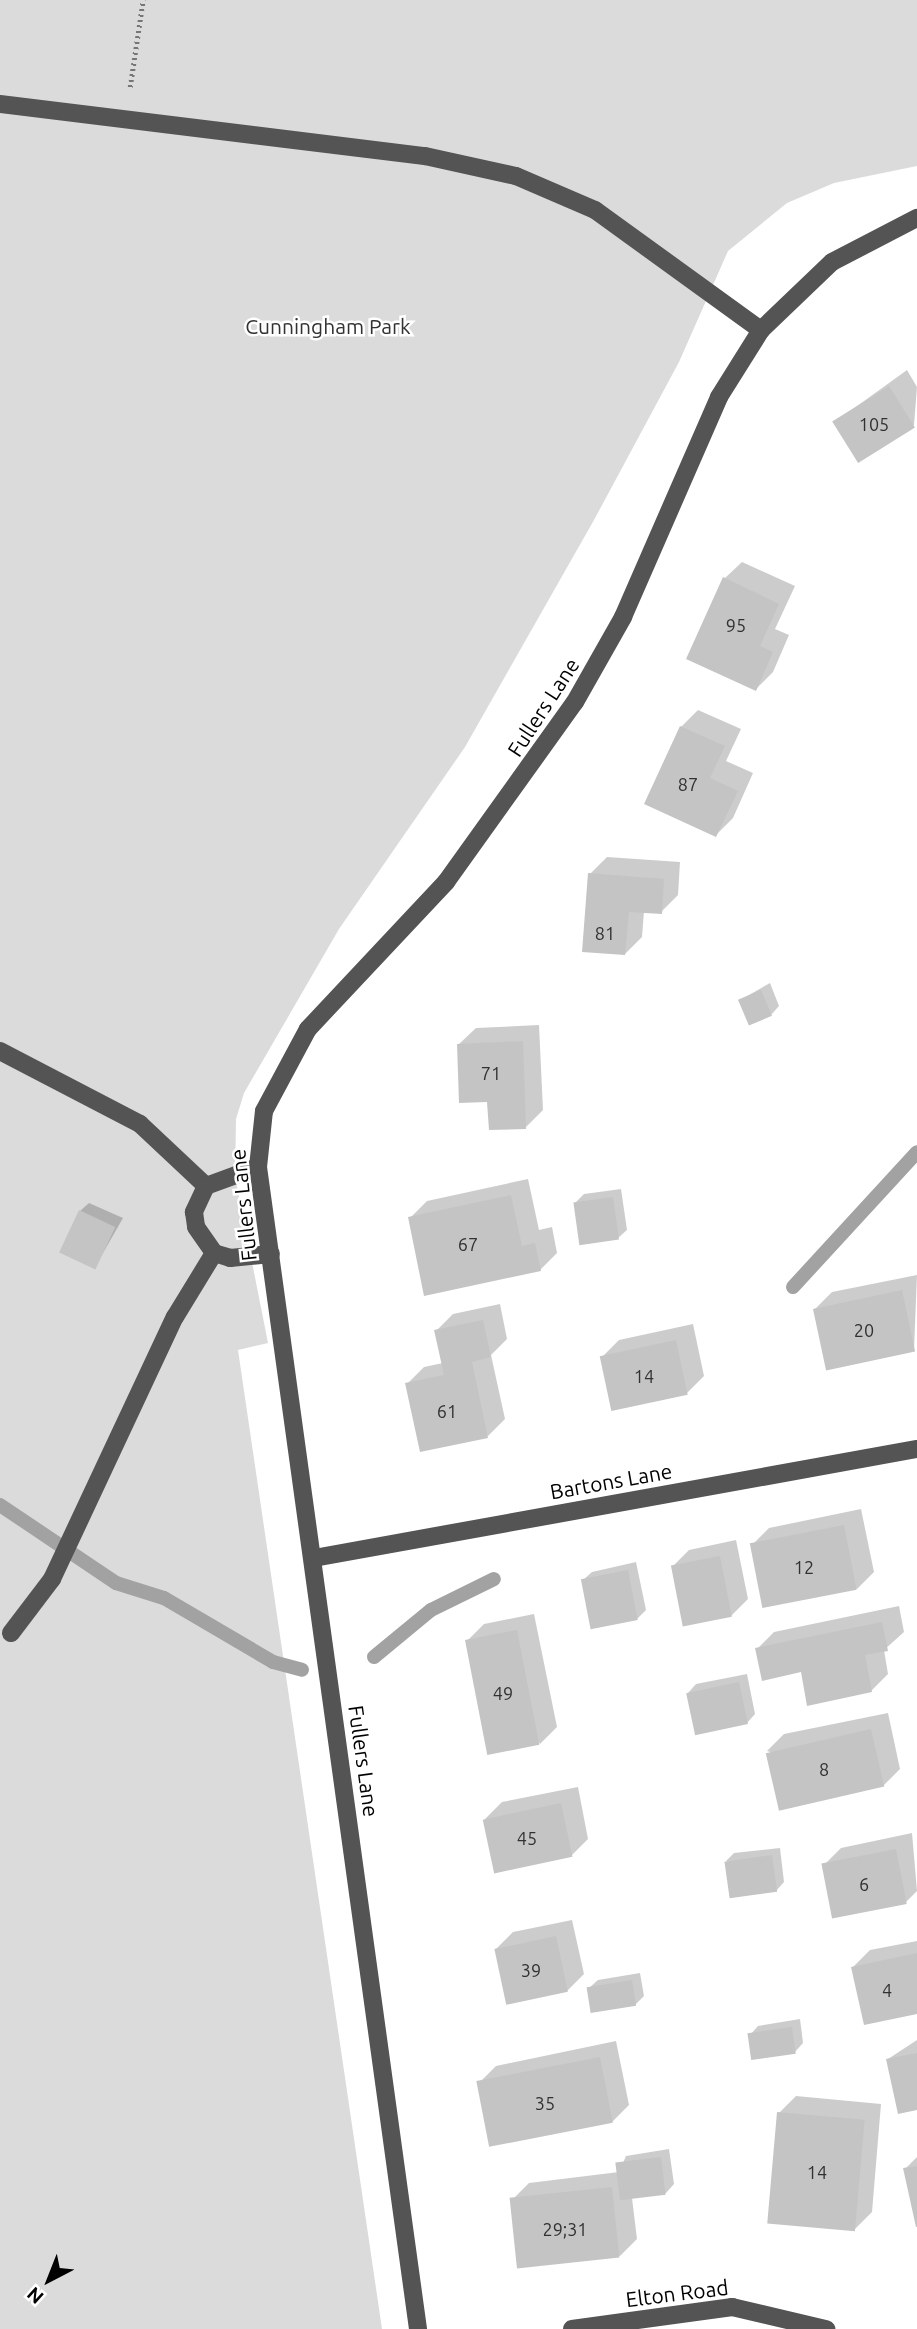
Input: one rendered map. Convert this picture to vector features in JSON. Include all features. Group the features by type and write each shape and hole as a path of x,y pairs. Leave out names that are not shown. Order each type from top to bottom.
{"street":[{"path":"0,104 425,156 516,176 595,210 761,330"},
{"name":"Fullers Lane","path":"418,2329 314,1558 258,1167 264,1111 289,1055 461,863 599,662 719,397 761,330 832,262 917,218"},
{"path":"0,1051 132,1119 206,1185"},
{"path":"206,1185 258,1167"},
{"path":"206,1185 195,1220 214,1253 230,1258 271,1254"},
{"path":"11,1633 52,1579 79,1527 175,1317 214,1253"},
{"name":"Bartons Lane","path":"314,1558 917,1449"},
{"name":"Elton Road","path":"572,2329 732,2307 826,2329"}],"path":[{"path":"126,119 143,0"}],"green space":[{"name":"Cunningham Park","path":"0,0 917,0 917,166 834,183 787,203 728,251 679,362 594,520 465,747 339,929 244,1093 236,1119 235,1176 268,1343 238,1350 382,2329 0,2329"}],"building":[{"path":"889,386 915,428 858,463 832,422"},
{"path":"723,577 779,604 760,646 773,652 756,691 686,659"},
{"path":"680,726 725,746 710,778 738,791 716,837 644,804"},
{"path":"588,873 664,879 662,914 629,912 625,955 582,952"},
{"path":"761,990 772,1016 749,1026 738,1000"},
{"path":"523,1041 526,1129 489,1130 487,1102 459,1103 457,1044"},
{"path":"511,1195 522,1246 535,1243 541,1271 424,1296 408,1217"},
{"path":"613,1197 619,1240 579,1245 573,1203"},
{"path":"79,1210 115,1227 95,1270 59,1253"},
{"path":"902,1290 915,1352 826,1371 813,1309"},
{"path":"483,1320 491,1357 472,1362 488,1438 420,1452 405,1383 444,1375 434,1330"},
{"path":"676,1340 688,1395 611,1411 600,1356"},
{"path":"844,1525 857,1590 762,1608 750,1543"},
{"path":"720,1556 732,1617 683,1626 671,1566"},
{"path":"628,1570 638,1620 591,1629 581,1579"},
{"path":"882,1622 888,1651 865,1655 872,1692 807,1706 801,1672 762,1681 755,1648"},
{"path":"517,1630 539,1745 487,1755 465,1640"},
{"path":"739,1682 748,1724 695,1735 686,1693"},
{"path":"871,1729 884,1786 779,1811 766,1753"},
{"path":"561,1803 572,1857 494,1873 483,1820"},
{"path":"896,1849 907,1904 832,1918 821,1864"},
{"path":"772,1855 777,1892 730,1898 724,1862"},
{"path":"556,1936 568,1992 506,2005 494,1949"},
{"path":"917,1953 917,2014 864,2025 851,1967"},
{"path":"632,1980 636,2006 591,2013 587,1987"},
{"path":"792,2027 796,2054 751,2060 747,2033"},
{"path":"917,2053 917,2110 898,2114 886,2059"},
{"path":"600,2057 613,2123 489,2147 476,2081"},
{"path":"777,2112 865,2120 855,2231 767,2224"},
{"path":"661,2157 666,2195 620,2200 615,2163"},
{"path":"917,2166 917,2227 916,2227 903,2168"},
{"path":"612,2187 619,2258 517,2268 510,2198"}],"waterway":[{"path":"793,1287 917,1152"},
{"path":"0,1505 116,1583 164,1598 273,1662 302,1670"},
{"path":"374,1657 431,1610 494,1579"}]}
